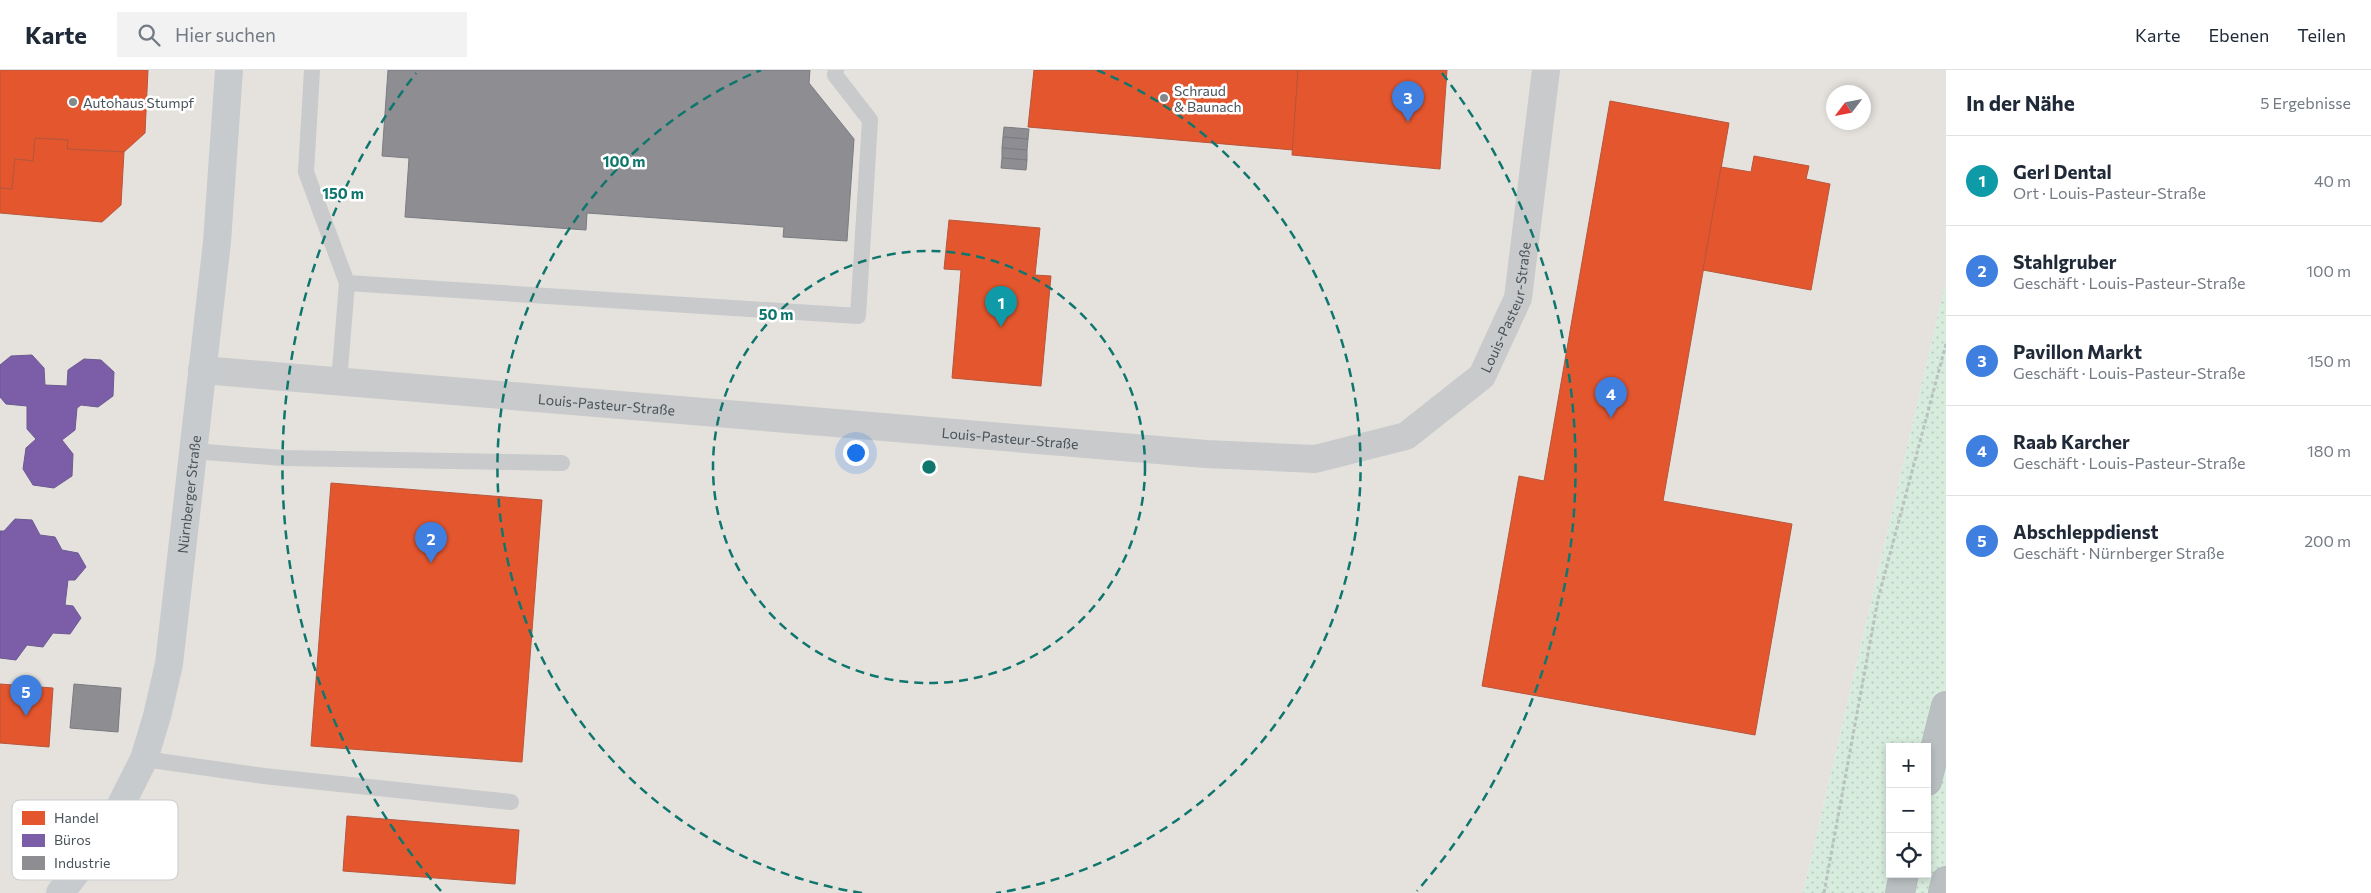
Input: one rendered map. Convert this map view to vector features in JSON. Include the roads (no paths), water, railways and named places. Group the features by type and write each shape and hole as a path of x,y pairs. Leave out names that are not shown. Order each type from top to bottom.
{"highway":[{"path":"1931,765 1946,706"},
{"path":"1900,893 1903,878"},
{"path":"1943,893 1946,881"}],"street":[{"name":"Nürnberger Straße","path":"123,800 144,759 157,716 169,664 216,242 228,70"},
{"name":"Louis-Pasteur-Straße","path":"202,370 1206,454 1315,459 1406,436 1482,376 1518,298 1546,70"},
{"name":"Nürnberger Straße","path":"60,893 70,880"}],"lane":[{"path":"312,70 306,172 347,283 339,382"},
{"path":"347,283 858,316 870,120 836,75 836,70"},
{"path":"192,450 283,458 562,463"},
{"path":"144,759 264,776 511,802"}],"place":[{"name":"Schraud & Baunach","path":"1164,98"},
{"name":"Autohaus Stumpf","path":"73,102"},
{"name":"Pavillon Markt","path":"1408,122"},
{"name":"Gerl Dental","path":"1001,327"},
{"name":"Raab Karcher","path":"1611,418"},
{"name":"Stahlgruber","path":"431,563"},
{"name":"Abschleppdienst","path":"26,716"}]}
